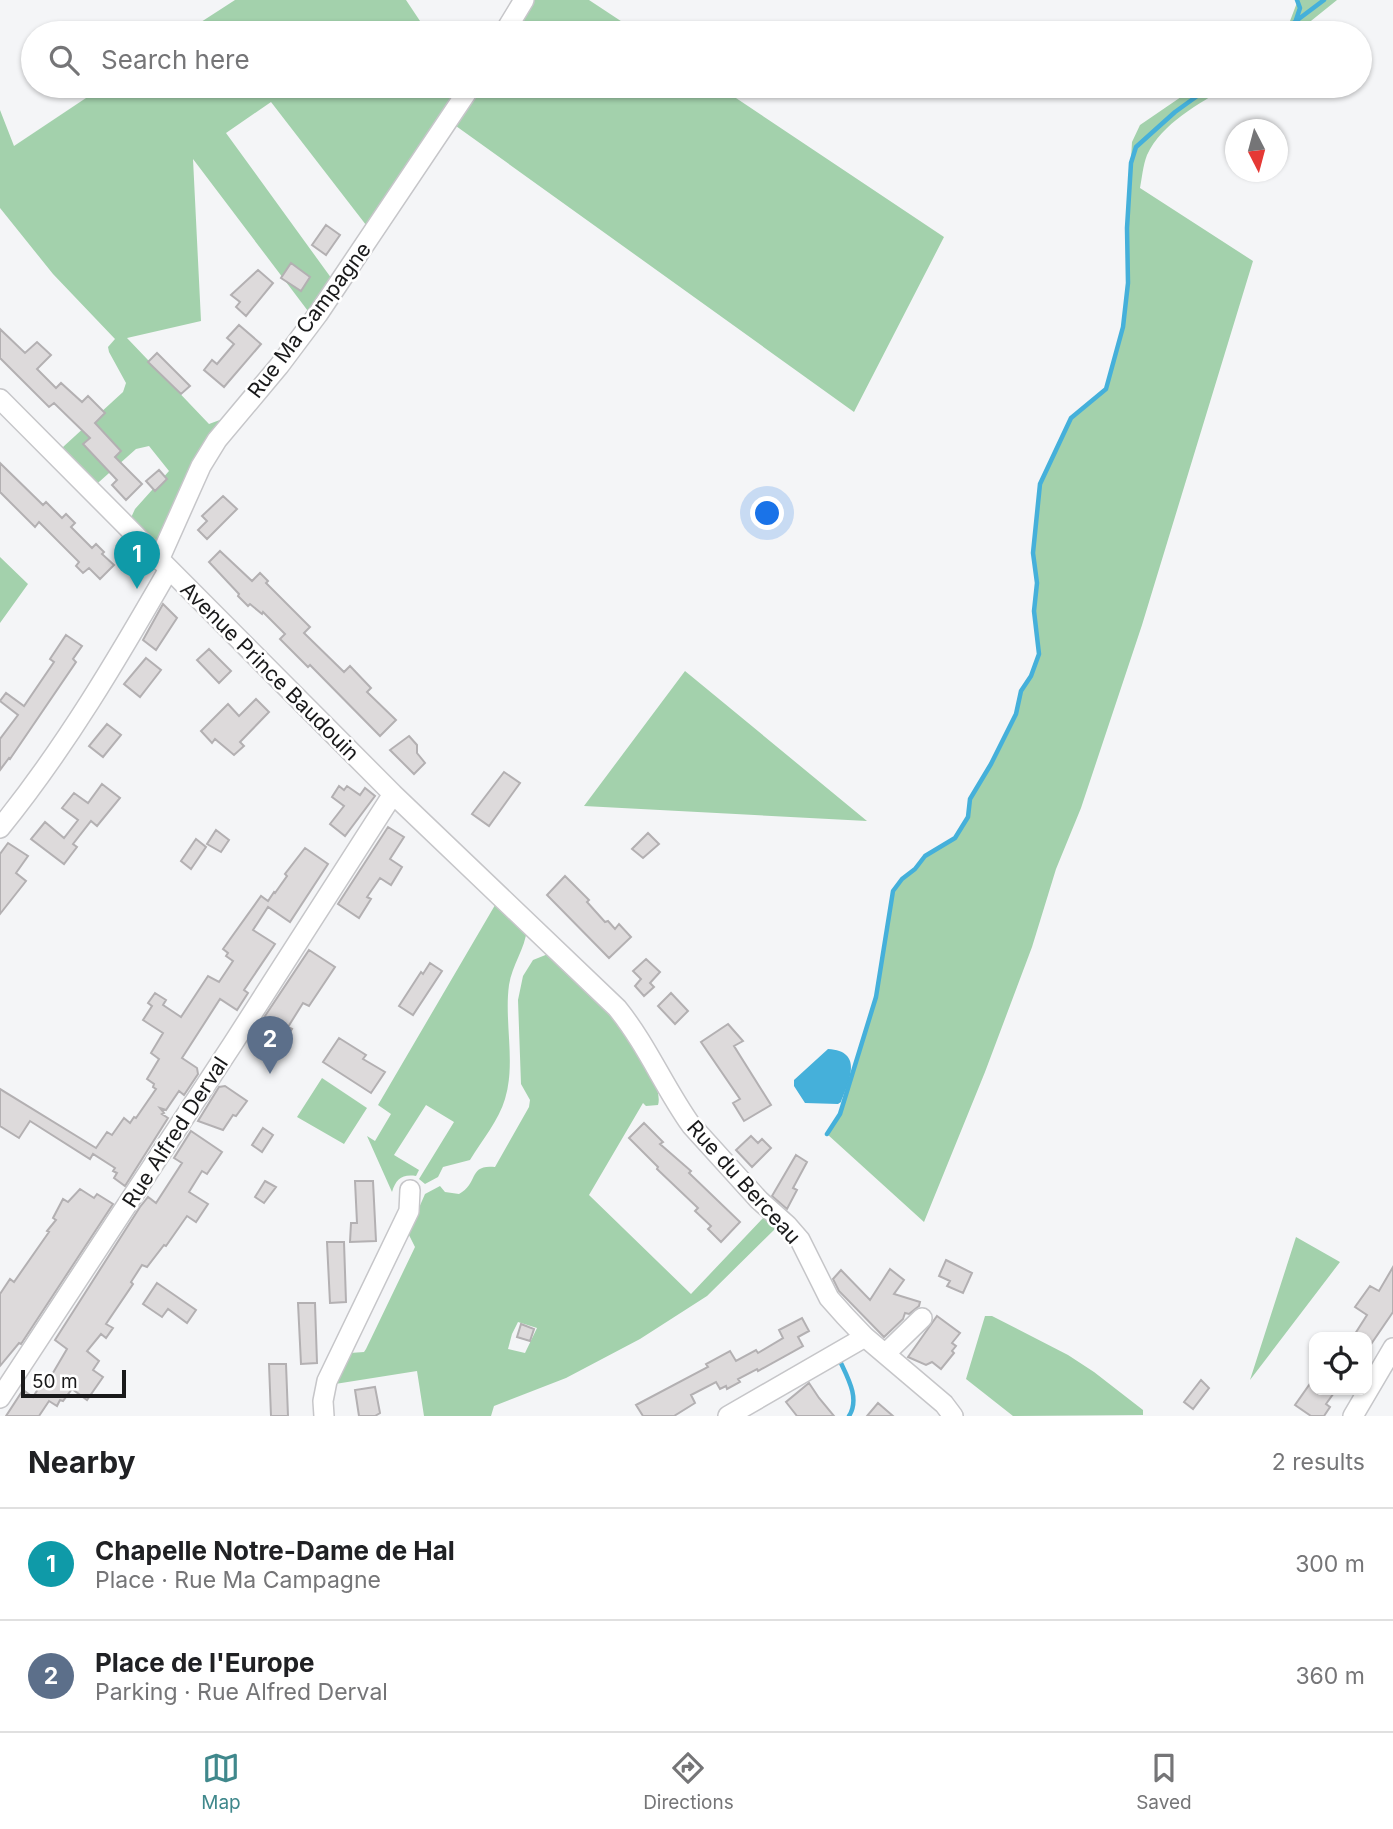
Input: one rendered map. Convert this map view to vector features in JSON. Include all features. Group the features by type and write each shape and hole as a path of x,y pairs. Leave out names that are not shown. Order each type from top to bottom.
{"street":[{"path":"511,21 524,0"},
{"name":"Rue Ma Campagne","path":"0,828 19,805 112,669 164,564 201,466 217,440 318,314 463,98"},
{"name":"Avenue Prince Baudouin","path":"0,399 393,794"},
{"name":"Rue du Berceau","path":"393,794 533,925 617,1009 647,1049 676,1105 691,1125 800,1240 829,1298 849,1347 885,1354 944,1404 953,1416"},
{"name":"Rue Alfred Derval","path":"0,1398 393,794"},
{"path":"324,1416 323,1401 327,1381 409,1211 410,1190"},
{"path":"885,1354 922,1318"},
{"path":"728,1416 849,1347"},
{"path":"1353,1416 1393,1348"}],"green space":[{"path":"235,0 406,0 420,21 203,21"},
{"path":"524,0 589,0 621,21 511,21"},
{"path":"1298,0 1337,0 1311,21 1290,21"},
{"path":"86,98 736,98 944,237 854,412 449,121 373,234 271,102 226,133 337,286 314,319 193,159 201,321 127,338 209,424 236,414 159,560 129,522 135,509 169,471 149,446 136,449 90,490 60,460 63,447 123,392 126,383 109,352 108,347 115,339 53,274 0,208 0,110 14,146"},
{"path":"1179,98 1209,98 1182,115 1162,133 1147,155 1140,188 1253,261 1142,625 1081,808 1056,869 1032,947 985,1072 924,1222 827,1134 840,1114 876,997 893,891 925,856 955,838 968,817 970,799 1016,714 1021,691 1031,676 1039,654 1034,611 1037,583 1033,553 1040,484 1071,418 1106,389 1115,358 1123,327 1128,283 1127,228 1132,142 1140,125"},
{"path":"0,557 28,584 0,623"},
{"path":"685,671 867,821 584,806"},
{"path":"498,900 527,929 509,985 510,1071 505,1099 470,1160 443,1167 438,1177 425,1184 419,1179 454,1122 426,1105 394,1155 419,1170 416,1176 400,1178 392,1192 367,1136 375,1141 391,1114 378,1105"},
{"path":"553,952 636,1049 657,1090 658,1105 646,1106 643,1103 589,1195 691,1294 764,1217 777,1227 707,1296 640,1339 566,1378 494,1406 491,1416 424,1416 417,1371 335,1384 350,1353 364,1352 366,1349 415,1247 408,1233 425,1194 440,1186 445,1192 459,1194 481,1168 495,1167 529,1107 530,1100 521,1084 518,1000 523,976 533,960","holes":["518,1322 537,1328 525,1353 508,1349"]},
{"path":"322,1078 367,1108 344,1144 297,1117"},
{"path":"1296,1237 1340,1262 1250,1380"},
{"path":"985,1316 992,1316 1068,1355 1143,1410 1143,1415 1013,1416 966,1379"}],"water":[{"path":"828,1049 839,1051 850,1061 850,1077 841,1102 805,1103 794,1086 794,1080"}],"building":[{"path":"326,225 340,235 326,255 312,245"},
{"path":"291,263 310,277 301,291 281,278"},
{"path":"258,270 273,283 246,316 236,307 240,302 231,295"},
{"path":"239,325 261,344 224,387 204,370 212,360 217,364 234,344 227,338"},
{"path":"0,329 25,353 37,342 51,355 37,369 56,388 61,383 82,402 88,396 105,413 95,423 121,451 115,457 142,484 126,500 112,485 117,480 83,444 90,438 54,403 49,407 0,358"},
{"path":"157,353 190,386 181,394 148,362"},
{"path":"0,463 43,505 46,502 62,518 66,514 75,523 71,527 92,548 96,544 104,552 102,554 114,565 100,579 89,568 83,573 76,566 79,562 39,522 35,527 0,492"},
{"path":"159,470 167,479 155,491 146,481"},
{"path":"223,496 237,509 207,539 198,530 207,521 202,516"},
{"path":"220,551 252,581 260,573 268,581 266,583 310,627 304,633 344,672 350,666 371,688 367,692 396,720 380,736 310,665 308,667 280,639 285,634 263,612 262,614 250,604 248,606 238,596 209,562"},
{"path":"163,604 177,618 156,650 143,640"},
{"path":"66,635 82,646 73,659 76,662 0,770 0,739 18,715 0,701 6,693 24,706 54,662 50,659"},
{"path":"209,649 231,671 219,683 197,660"},
{"path":"146,658 161,670 140,697 124,684"},
{"path":"256,699 269,712 240,742 244,746 234,755 215,739 212,743 201,731 228,704 239,716"},
{"path":"107,724 121,735 103,757 89,746"},
{"path":"409,736 417,745 417,753 425,763 414,774 390,750"},
{"path":"504,772 520,783 489,826 472,814"},
{"path":"102,784 120,798 97,826 91,821 73,844 77,847 64,864 31,839 45,822 64,838 78,820 62,808 74,793 88,803"},
{"path":"339,786 344,790 347,786 360,795 365,788 375,796 345,836 330,824 344,806 332,797"},
{"path":"388,827 404,837 390,859 402,867 391,885 380,878 367,897 371,899 359,918 338,904"},
{"path":"216,830 229,840 221,852 207,844"},
{"path":"648,833 659,844 643,858 632,849"},
{"path":"196,839 206,847 191,869 181,861"},
{"path":"8,843 28,856 16,873 26,881 0,914 0,854"},
{"path":"305,848 328,864 290,922 268,907 253,930 275,944 244,990 248,993 237,1010 220,999 182,1058 197,1068 198,1074 184,1095 179,1091 166,1110 160,1108 164,1113 162,1114 168,1118 125,1186 114,1178 117,1173 113,1171 115,1168 93,1154 90,1159 30,1121 19,1138 0,1126 0,1089 96,1148 107,1132 112,1135 124,1118 130,1123 136,1118 156,1089 147,1079 159,1059 151,1053 163,1033 143,1020 152,1006 148,1003 155,993 166,1000 163,1005 181,1017 208,976 219,982 233,961 226,956 228,953 223,949 261,896 268,901 275,893 287,876 285,874"},
{"path":"565,876 589,900 587,902 605,922 608,921 615,929 619,924 631,937 609,958 547,895"},
{"path":"309,950 335,967 309,1006 303,1003 288,1027 292,1029 283,1042 262,1028 261,1022"},
{"path":"646,959 660,972 650,983 654,987 644,996 635,986 641,979 633,971"},
{"path":"430,963 442,971 413,1015 399,1006"},
{"path":"671,993 688,1011 675,1024 658,1006"},
{"path":"728,1024 743,1041 734,1046 771,1105 744,1121 733,1103 740,1099 701,1042"},
{"path":"339,1038 366,1055 363,1059 385,1072 371,1093 323,1062"},
{"path":"225,1086 247,1101 236,1116 233,1115 223,1130 198,1121 219,1087"},
{"path":"644,1123 663,1142 660,1144 691,1171 689,1173 740,1222 721,1242 708,1229 711,1226 695,1211 698,1208 629,1138"},
{"path":"263,1128 273,1135 262,1152 252,1145"},
{"path":"191,1131 222,1152 207,1174 202,1171 189,1192 208,1204 196,1222 187,1216 147,1267 142,1265 131,1282 133,1284 106,1324 113,1328 106,1338 101,1334 87,1351 99,1361 93,1370 103,1377 87,1400 72,1389 57,1406 49,1401 39,1416 6,1416 23,1390 33,1397 43,1381 47,1383 67,1349 55,1340 140,1207 148,1197 156,1203 182,1163 174,1158"},
{"path":"751,1136 758,1143 762,1139 771,1148 752,1167 736,1150"},
{"path":"796,1155 807,1162 793,1188 797,1190 787,1209 772,1196"},
{"path":"265,1181 276,1187 264,1203 255,1197"},
{"path":"355,1181 373,1181 376,1241 350,1242 351,1223 357,1223"},
{"path":"80,1189 94,1198 97,1194 113,1204 21,1344 19,1343 0,1366 0,1294 10,1279 14,1282 49,1232 47,1231 56,1220 53,1218 63,1199 68,1202"},
{"path":"327,1242 344,1242 346,1302 330,1303"},
{"path":"946,1260 972,1273 963,1293 947,1286 950,1281 939,1276"},
{"path":"1393,1267 1393,1312 1372,1343 1372,1332 1356,1332 1367,1315 1355,1307 1370,1286 1379,1291"},
{"path":"890,1269 904,1280 894,1294 920,1302 909,1314 905,1313 903,1319 884,1337 839,1291 833,1279 841,1270 870,1300"},
{"path":"157,1283 196,1310 187,1323 168,1309 162,1317 143,1304"},
{"path":"298,1303 315,1303 317,1363 301,1364"},
{"path":"937,1316 960,1333 952,1343 956,1346 952,1351 954,1353 941,1369 932,1362 926,1365 908,1357"},
{"path":"802,1318 809,1331 798,1337 803,1346 738,1379 740,1382 727,1389 726,1386 720,1389 716,1382 691,1395 695,1403 674,1416 643,1416 636,1405 708,1367 706,1364 730,1351 736,1361 756,1350 758,1353 783,1338 779,1330"},
{"path":"521,1324 534,1329 530,1341 517,1337"},
{"path":"269,1364 286,1364 288,1416 271,1416"},
{"path":"1201,1380 1209,1388 1193,1409 1184,1402"},
{"path":"809,1383 834,1416 797,1416 786,1402"},
{"path":"1309,1385 1309,1395 1332,1395 1326,1404 1330,1407 1324,1416 1311,1416 1295,1405"},
{"path":"375,1387 380,1413 375,1416 359,1416 355,1390"},
{"path":"878,1403 893,1416 867,1416"}],"waterway":[{"path":"1296,20 1300,8 1297,0"},
{"path":"1296,21 1324,0"},
{"path":"827,1134 840,1114 876,997 893,891 925,856 955,838 968,817 970,799 1016,714 1021,691 1031,676 1039,654 1034,611 1037,583 1033,553 1040,484 1071,418 1106,389 1123,327 1128,283 1127,228 1131,163 1136,147 1194,98"},
{"path":"840,1361 853,1396 849,1416"}],"place":[{"name":"Chapelle Notre-Dame de Hal","path":"137,589"},
{"name":"Place de l'Europe","path":"270,1074"}]}
